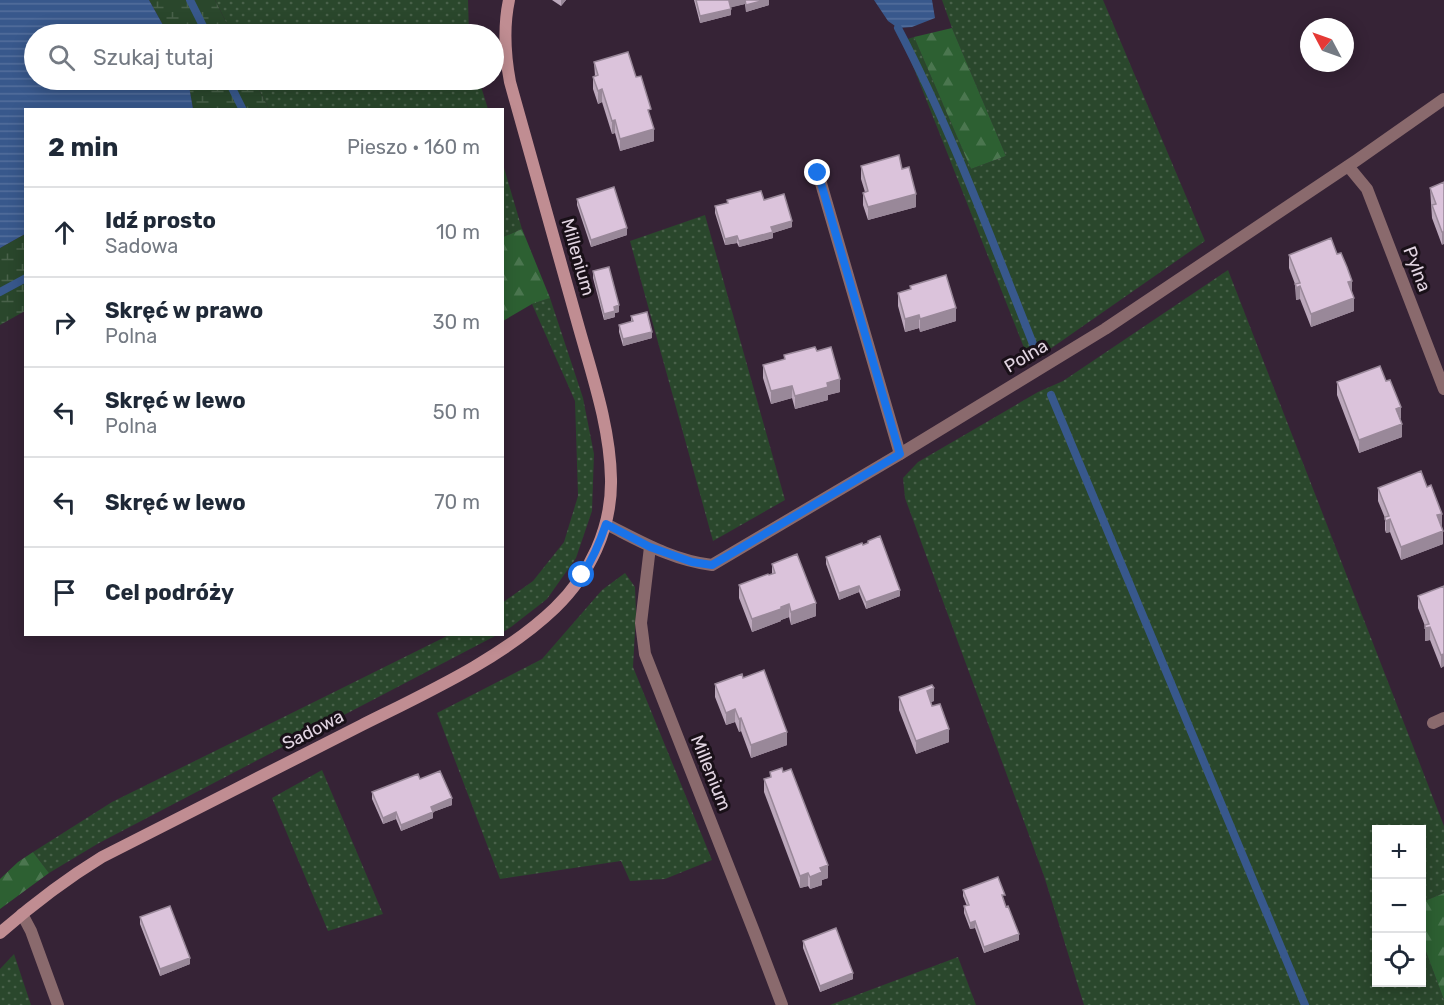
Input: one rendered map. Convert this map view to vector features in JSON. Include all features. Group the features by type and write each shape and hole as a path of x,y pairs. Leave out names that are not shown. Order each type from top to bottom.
{"street":[{"name":"Millenium","path":"509,0 505,33 510,82 593,380 609,450 611,489 606,524"},
{"name":"Polna","path":"606,524 650,547 692,562 712,565 1105,329 1444,99"},
{"name":"Pylna","path":"1348,166 1367,189 1444,389"},
{"path":"818,173 900,454"},
{"name":"Sadowa","path":"0,933 81,870 102,857 393,709 504,648 545,617 570,591 590,563 606,524"},
{"name":"Millenium","path":"650,547 641,623 645,654 782,1005"},
{"path":"22,914 31,931 58,1005"}],"green space":[{"path":"149,0 215,0 227,24 162,24"},
{"path":"215,0 468,0 469,24 227,24"},
{"path":"942,0 1103,0 1205,241 1030,363 911,61 901,41 914,37 971,169 1006,156"},
{"path":"952,28 1006,156 971,169 914,37"},
{"path":"190,90 259,90 268,108 193,108"},
{"path":"259,90 482,90 488,108 268,108"},
{"path":"504,168 522,229 504,237"},
{"path":"705,215 785,500 713,541 630,241"},
{"path":"522,229 550,298 532,304 504,320 504,237"},
{"path":"24,235 24,312 0,325 0,248"},
{"path":"1228,270 1444,826 1444,893 1426,900 1426,825 1372,825 1372,987 1426,987 1426,952 1444,1005 1084,1005 1044,876 905,498 903,478 918,462 1038,392 1063,381"},
{"path":"550,298 583,398 594,454 592,511 576,558 547,599 504,631 504,602 533,581 564,542 578,496 575,401 532,304"},
{"path":"625,573 635,587 633,667 712,860 665,879 630,881 621,861 500,879 437,713 542,659 602,590"},
{"path":"447,636 495,636 99,843 49,873 33,852 112,802"},
{"path":"322,770 383,914 328,931 272,798"},
{"path":"33,852 49,873 0,909 0,879"},
{"path":"1444,893 1444,1000 1426,952 1426,900"},
{"path":"14,954 31,1005 0,1005 0,969"},
{"path":"958,957 976,1005 830,1005"}],"water":[{"path":"0,0 149,0 162,24 24,24 24,90 190,90 193,108 24,108 24,235 0,248"},
{"path":"874,0 932,0 935,18 912,27 898,28 888,21"}],"building":[{"path":"696,0 734,0 729,1 731,9 700,16"},
{"path":"745,0 765,0 746,5"},
{"path":"628,52 636,77 641,76 651,109 648,110 654,129 620,139 602,89 598,91 593,77 598,75 594,62"},
{"path":"899,155 902,169 909,167 916,194 868,207 863,193 868,191 861,166"},
{"path":"1444,182 1444,232 1442,232 1432,205 1436,204 1430,188"},
{"path":"614,187 627,228 591,240 577,199"},
{"path":"761,191 764,200 784,194 792,221 771,227 773,232 739,241 737,236 725,239 715,206 728,203 727,200"},
{"path":"1331,238 1337,254 1341,253 1347,267 1352,281 1348,282 1354,298 1311,314 1300,286 1296,288 1295,284 1300,283 1289,255"},
{"path":"609,267 619,305 614,307 615,311 604,314 593,271"},
{"path":"946,275 956,308 920,319 919,315 905,319 898,293 911,289 910,286"},
{"path":"647,312 652,332 623,339 619,325 633,321 631,316"},
{"path":"815,347 817,351 831,347 840,379 827,383 828,387 795,396 792,386 771,391 763,365 785,359 784,355"},
{"path":"1380,366 1386,381 1390,380 1401,407 1396,409 1402,424 1359,440 1337,382"},
{"path":"1421,471 1427,487 1431,485 1442,514 1437,515 1443,531 1401,547 1390,519 1386,521 1385,519 1389,516 1378,488"},
{"path":"880,536 900,590 866,602 859,586 839,593 826,557 862,543 863,545"},
{"path":"797,554 816,603 791,612 789,604 752,619 739,585 775,573 772,564"},
{"path":"1444,586 1444,654 1441,655 1430,627 1425,628 1425,625 1429,624 1418,596"},
{"path":"764,670 787,732 751,745 741,718 739,719 735,709 726,713 715,684 742,674 743,678"},
{"path":"932,685 934,688 927,691 932,706 940,704 949,729 916,741 899,697"},
{"path":"782,768 783,772 791,769 828,865 820,868 822,872 810,877 808,873 800,876 764,779 771,777 770,772"},
{"path":"440,771 452,798 431,807 433,812 401,825 396,812 383,818 372,792 418,774 420,779"},
{"path":"998,877 1005,895 1002,895 1006,907 1008,906 1019,934 984,947 975,921 970,923 964,906 969,905 963,890"},
{"path":"170,906 190,958 160,969 140,917"},
{"path":"836,928 853,973 820,986 803,941"}],"waterway":[{"path":"190,0 202,24"},
{"path":"898,28 954,146 1035,349"},
{"path":"233,90 242,108"},
{"path":"0,292 24,279"},
{"path":"1051,395 1305,1005"}],"route":[{"path":"582,575 600,542 606,524 650,547 692,562 712,565 900,454 818,173"}]}
